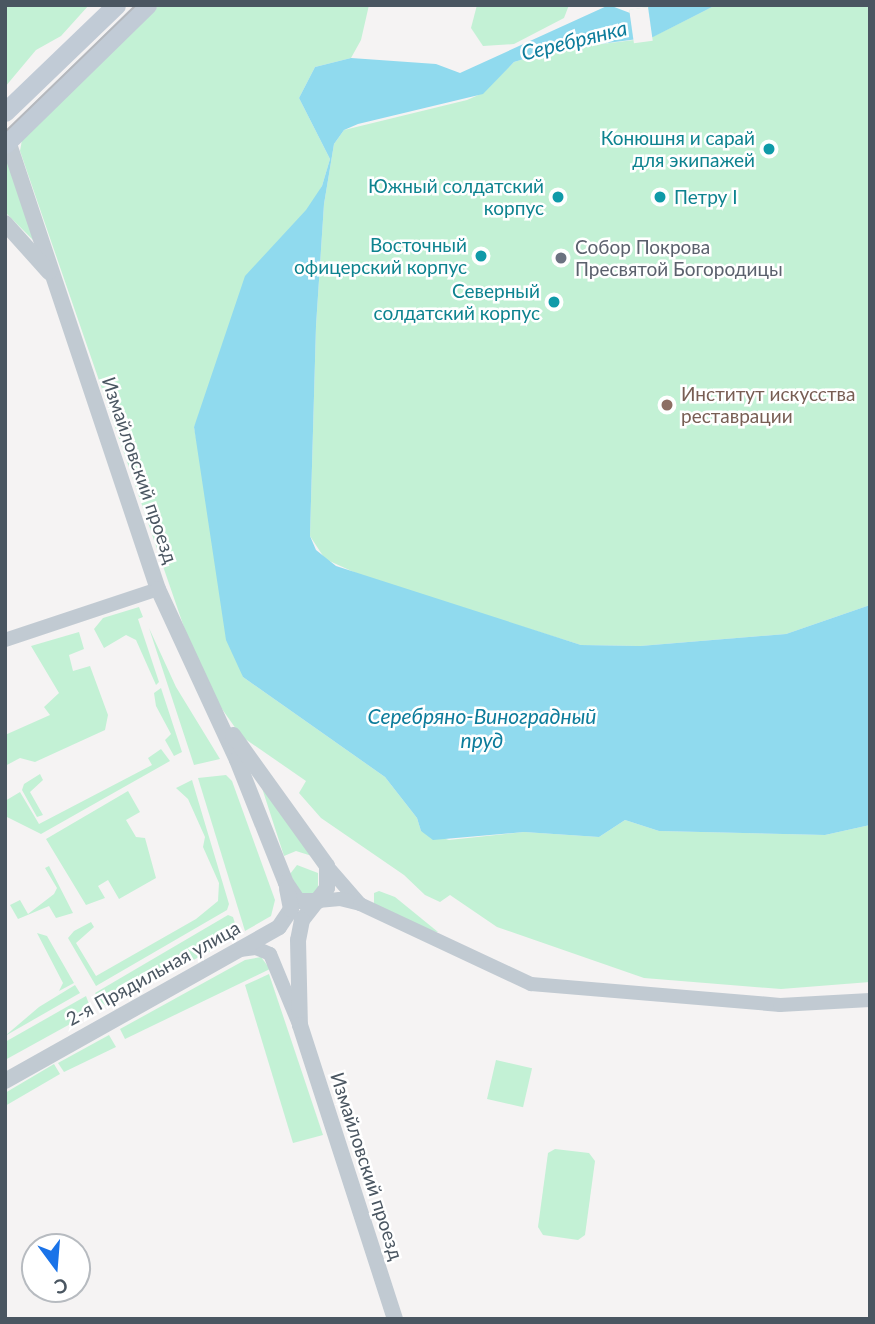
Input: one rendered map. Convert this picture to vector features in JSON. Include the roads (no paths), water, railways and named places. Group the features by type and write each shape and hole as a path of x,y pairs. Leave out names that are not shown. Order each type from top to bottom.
{"main road":[{"path":"5,112 116,5"},
{"path":"7,143 148,5"}],"street":[{"name":"Измайловский проезд","path":"7,143 158,589 191,667 237,760 286,883"},
{"name":"Измайловский проезд","path":"5,223 28,245 55,284"},
{"path":"5,640 158,589"},
{"name":"Измайловский проезд","path":"191,667 228,729 327,866 360,904"},
{"name":"Измайловский проезд","path":"300,1025 298,940 302,920 327,888 327,866"},
{"path":"286,883 298,901 340,899 360,904 531,984 780,1005 870,1000"},
{"name":"2-я Прядильная улица","path":"5,1081 279,928 289,917 286,883"},
{"name":"Измайловский проезд","path":"240,950 256,948 270,954 300,1025 395,1319"}],"water":[{"name":"Серебряно-Виноградный пруд","path":"609,5 630,13 655,5 716,5 653,37 554,50 514,62 483,94 358,124 344,130 334,144 324,204 316,326 310,536 316,550 336,566 581,645 640,646 786,634 870,605 870,825 825,835 659,831 625,820 599,837 524,832 433,840 421,831 417,818 385,777 243,677 226,640 194,427 245,276 306,210 322,186 330,159 299,98 315,67 351,58 436,64 460,73"}],"tram line":[{"path":"5,132 136,5"}],"place":[{"name":"Конюшня и сарай для экипажей","path":"769,149"},
{"name":"Южный солдатский корпус","path":"558,197"},
{"name":"Петру I","path":"660,197"},
{"name":"Восточный офицерский корпус","path":"481,256"},
{"name":"Собор Покрова Пресвятой Богородицы","path":"561,258"},
{"name":"Северный солдатский корпус","path":"554,302"},
{"name":"Институт искусства реставрации","path":"667,405"}],"water label":[{"name":"Серебрянка","path":"574,40"}]}
